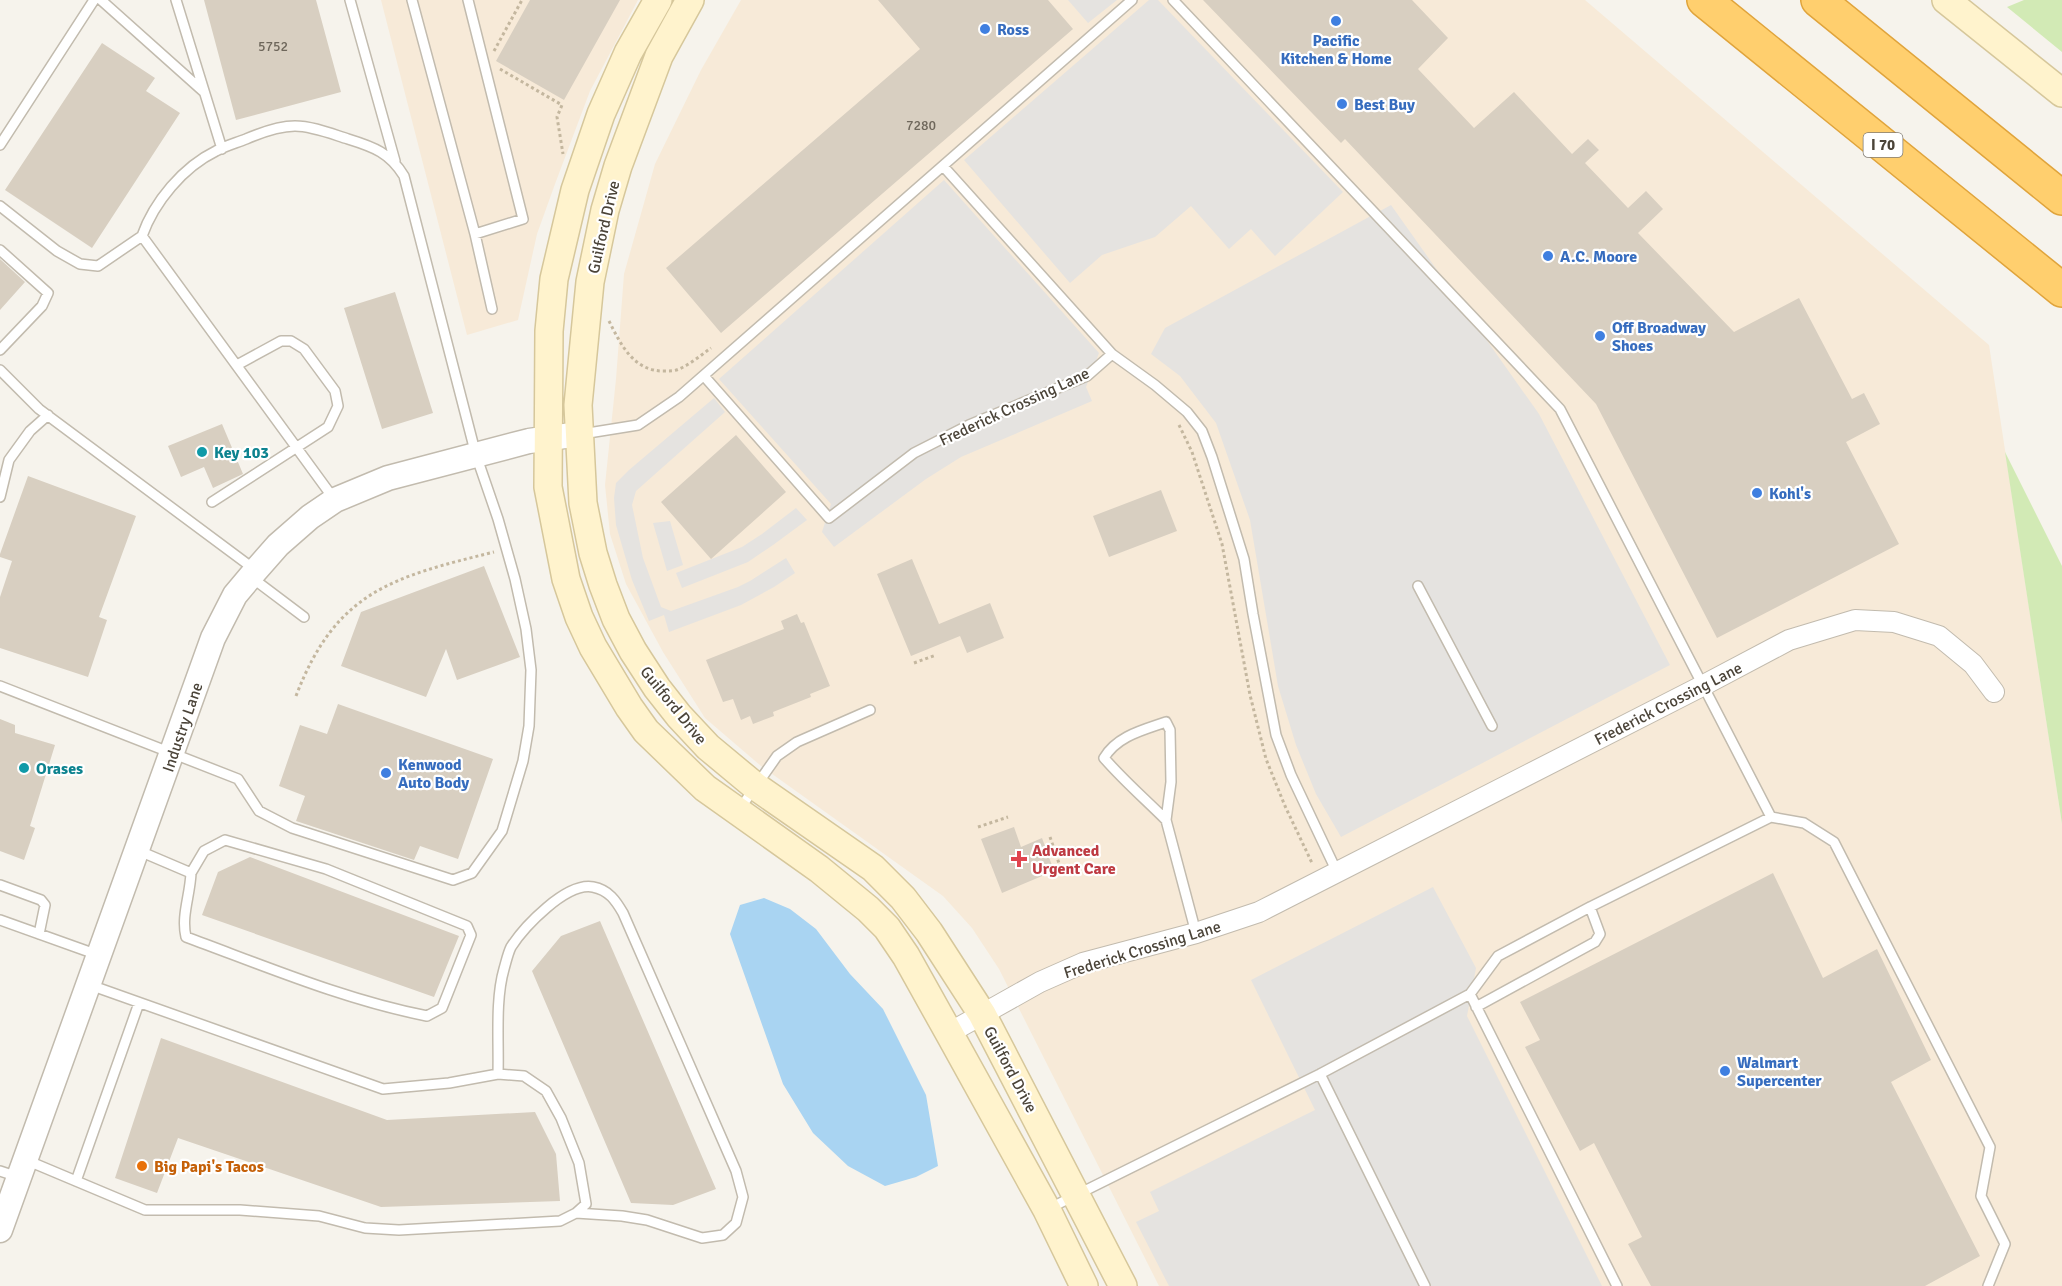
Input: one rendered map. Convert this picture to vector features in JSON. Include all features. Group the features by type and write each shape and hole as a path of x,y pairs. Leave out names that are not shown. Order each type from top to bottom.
{"highway":[{"name":"I 70","path":"1704,0 2062,290"},
{"path":"1818,0 2062,198"}],"main road":[{"name":"Guilford Drive","path":"658,0 628,52 601,114 575,190 562,242 550,310 548,487 566,579 579,617 593,647 628,707 646,731 705,788 819,869 868,909 887,928 906,956 1047,1210 1084,1286"},
{"name":"Guilford Drive","path":"690,0 659,56 618,166 605,210 590,282 578,405 583,503 593,553 616,619 657,688 679,716 708,747 755,786 865,862 903,898 929,932 982,1014 1123,1286"},
{"path":"1946,0 2053,83"}],"street":[{"name":"Industry Lane","path":"0,1230 14,1169 88,985 213,638 235,595 278,545 310,517 335,500 388,478 529,441 579,434"},
{"name":"Frederick Crossing Lane","path":"949,1033 1040,982 1083,963 1196,933 1259,912 1789,640 1855,621 1894,622 1939,636 1973,664 1994,692"}],"lane":[{"path":"0,145 94,0"},
{"path":"101,0 205,93"},
{"path":"176,0 222,149"},
{"path":"0,686 238,779 259,811 292,828 453,880 472,873 502,831 523,760 529,726 531,670 527,639 515,579 476,455 404,176 395,161 350,0"},
{"path":"412,0 475,234 492,309"},
{"path":"468,0 523,219 475,234"},
{"path":"579,434 638,425 679,398 1132,0"},
{"path":"1173,0 1560,409 1771,817"},
{"path":"0,206 57,251 80,264 98,266 142,236 148,218 187,171 214,152 262,132 295,126 331,133 360,142 395,161"},
{"path":"943,166 1112,354 1187,412 1202,431 1245,559 1276,735 1291,775 1337,872"},
{"path":"142,236 335,500"},
{"path":"0,250 48,293 42,306 0,350"},
{"path":"212,502 328,427 338,406 335,391 304,349 291,342 281,341 237,365"},
{"name":"Frederick Crossing Lane","path":"704,376 829,518 914,453 969,425 1087,376 1112,354"},
{"path":"0,370 48,415 254,574 304,617"},
{"path":"0,497 9,460 30,431 48,415"},
{"path":"1418,586 1492,726"},
{"path":"737,812 777,756 797,742 870,710"},
{"path":"1166,820 1139,793 1126,784 1104,758 1108,752 1131,734 1166,722 1170,730 1172,782 1166,820 1196,933"},
{"path":"1047,1210 1320,1074 1470,994 1498,956 1771,817 1804,823 1834,842 1990,1147 1981,1196 2005,1244 1988,1286"},
{"path":"225,840 326,869 467,926 471,935 442,1008 427,1016 395,1010 186,938 183,924 191,889 191,873 204,851 225,840"},
{"path":"137,850 191,873"},
{"path":"0,885 41,900 45,905 39,934"},
{"path":"498,1074 500,1002 503,972 510,948 541,912 573,891 592,887 612,896 624,913 736,1171 743,1197 736,1223 723,1234 702,1238 647,1220 576,1213"},
{"path":"1476,1007 1595,942 1600,934 1590,908"},
{"path":"0,920 98,956"},
{"path":"14,1169 76,1181 145,1210 240,1210 319,1216 365,1228 399,1230 560,1221 576,1213 586,1203 579,1163 561,1118 546,1091 524,1076 498,1074 448,1083 383,1089 88,985"},
{"path":"1470,994 1617,1286"},
{"path":"76,1181 139,1003"},
{"path":"1320,1074 1425,1286"}],"path":[{"path":"494,59 493,53 522,0"},
{"path":"496,65 502,71 562,105 557,117 565,162"},
{"path":"605,319 609,321 616,338 627,353 640,364 655,372 678,370 711,348"},
{"path":"1177,421 1192,452 1222,544 1250,695 1266,759 1285,807 1312,863"},
{"path":"296,696 318,648 350,611 369,596 389,584 416,573 507,549"},
{"path":"914,663 936,654"},
{"path":"978,827 1008,816"},
{"path":"1050,837 1063,875"}],"shaded area":[{"path":"381,0 638,0 590,91 555,184 537,234 518,320 467,335"},
{"path":"741,0 1585,0 1989,345 2062,824 2062,1286 1159,1286 999,969 972,928 943,896 761,766 705,718 663,652 626,584 610,534 605,485 624,274 655,164 701,70"},
{"path":"1068,0 1117,0 1088,23"},
{"path":"1149,0 1158,0 1343,192 1275,256 1251,229 1229,249 1191,206 1155,237 1102,255 1070,283 964,160"},
{"path":"944,180 1099,353 1086,387 1092,401 961,457 926,479 834,547 822,532 831,504 719,379"},
{"path":"1391,205 1539,414 1670,665 1341,837 1316,794 1296,745 1278,686 1250,520 1216,423 1180,376 1151,354 1165,328"},
{"path":"714,398 725,412 636,491 632,505 643,558 661,607 671,611 738,587 786,558 795,573 741,605 669,632 664,615 649,621 632,580 616,525 614,498 616,483"},
{"path":"796,508 807,520 773,545 748,562 682,588 676,573 742,547"},
{"path":"670,521 683,565 667,571 653,523"},
{"path":"1433,887 1476,968 1467,1016 1602,1286 1169,1286 1136,1222 1159,1211 1150,1192 1315,1110 1251,980"}],"green space":[{"path":"2024,0 2062,0 2062,52 2007,7"},
{"path":"2005,452 2062,566 2062,824"}],"water":[{"path":"764,898 790,909 816,929 850,974 883,1009 926,1095 938,1166 916,1177 885,1186 848,1166 813,1133 783,1084 730,934 740,905"}],"building":[{"path":"204,0 316,0 341,92 236,120"},
{"path":"530,0 620,0 564,100 496,61"},
{"path":"878,0 1048,0 1073,29 721,333 666,268 920,49"},
{"path":"1203,0 1412,0 1448,38 1418,69 1474,128 1514,92 1572,154 1588,139 1599,150 1585,163 1628,208 1646,191 1663,209 1638,233 1734,332 1799,298 1852,399 1864,393 1880,424 1846,442 1899,544 1717,638 1596,404 1345,139 1341,143"},
{"path":"102,43 155,78 146,91 180,113 92,248 5,190"},
{"path":"0,259 25,282 0,310"},
{"path":"395,292 433,413 382,429 344,308"},
{"name":"Key 103","path":"222,424 243,474 213,488 204,467 181,477 168,446"},
{"path":"736,435 786,492 711,559 661,502"},
{"path":"28,476 136,516 99,617 107,620 88,677 0,648 0,597 12,561 0,557 0,554"},
{"path":"1161,490 1177,531 1109,557 1093,516"},
{"path":"912,559 939,624 990,603 1004,638 967,653 960,636 911,656 877,574"},
{"path":"484,566 520,657 457,680 446,649 426,697 341,666 361,612"},
{"path":"797,614 801,623 804,622 830,686 810,694 811,697 773,712 774,716 753,724 750,716 741,720 733,699 723,702 706,660 784,629 781,621"},
{"name":"Kenwood Auto Body","path":"338,704 493,759 458,859 420,846 414,860 296,821 305,796 279,786 300,725 327,734"},
{"name":"Orases","path":"0,719 15,725 15,733 55,745 30,826 35,828 24,860 0,851"},
{"name":"Advanced Urgent Care","path":"1014,827 1021,847 1042,838 1054,871 1002,893 981,839"},
{"path":"250,857 459,936 434,997 202,915 218,872"},
{"name":"Walmart Supercenter","path":"1773,873 1823,978 1877,949 1931,1060 1891,1082 1980,1256 1925,1286 1651,1286 1628,1244 1642,1237 1594,1143 1580,1151 1525,1047 1540,1040 1520,1002"},
{"path":"600,921 716,1189 673,1205 631,1203 532,971 561,936"},
{"path":"161,1038 387,1120 535,1112 556,1154 560,1201 381,1207 178,1138 157,1193 115,1178"}],"place":[{"name":"Pacific Kitchen & Home","path":"1336,21"},
{"name":"Ross","path":"985,29"},
{"name":"Best Buy","path":"1342,104"},
{"name":"A.C. Moore","path":"1548,256"},
{"name":"Off Broadway Shoes","path":"1600,336"},
{"name":"Key 103","path":"202,452"},
{"name":"Kohl's","path":"1757,493"},
{"name":"Orases","path":"24,768"},
{"name":"Kenwood Auto Body","path":"386,773"},
{"name":"Advanced Urgent Care","path":"1019,859"},
{"name":"Walmart Supercenter","path":"1725,1071"},
{"name":"Big Papi's Tacos","path":"142,1166"}]}
